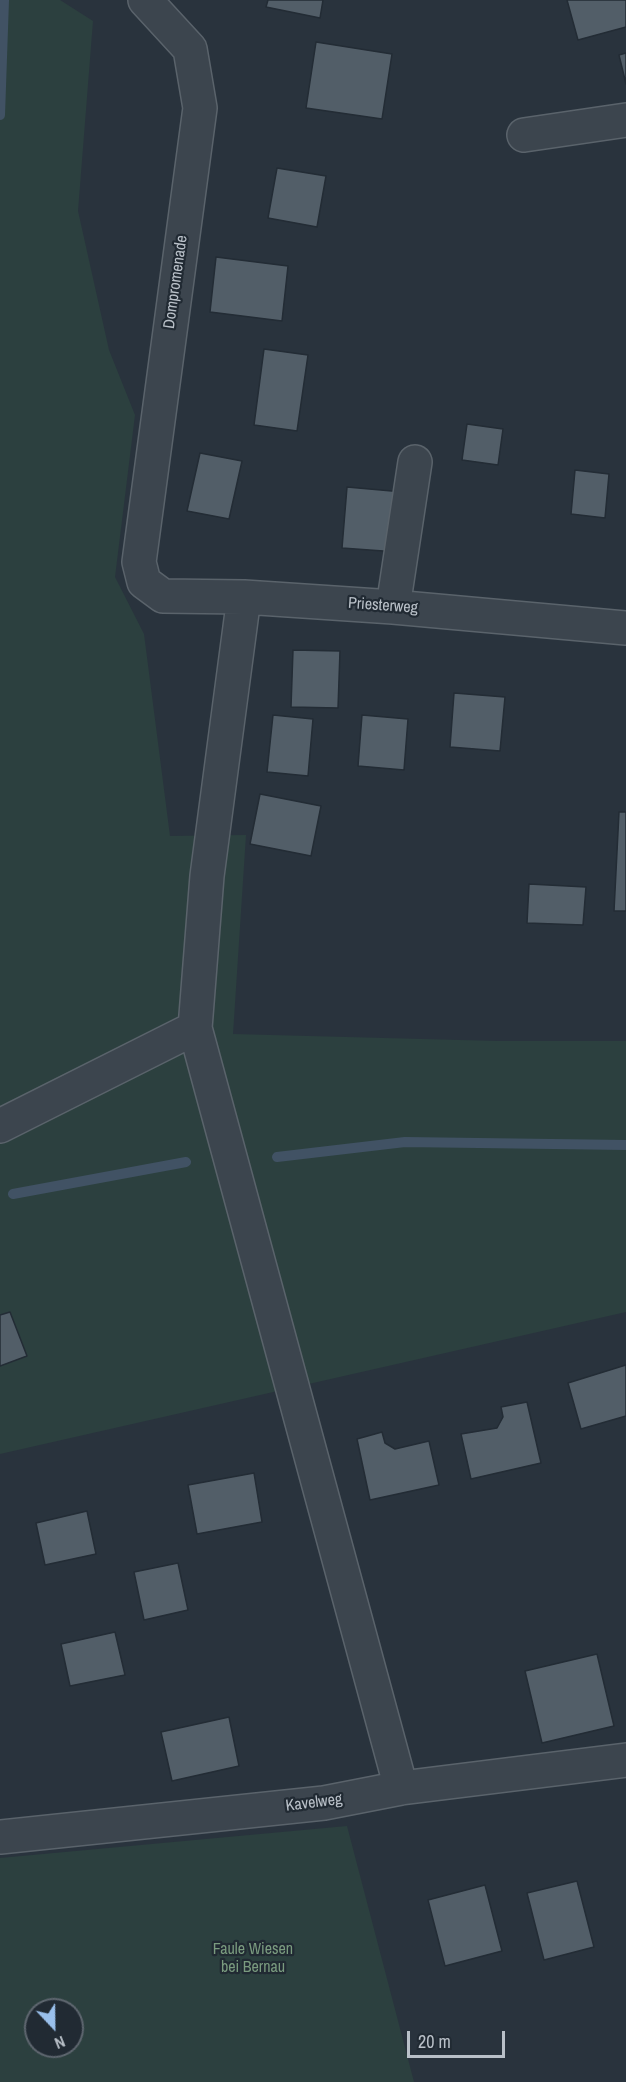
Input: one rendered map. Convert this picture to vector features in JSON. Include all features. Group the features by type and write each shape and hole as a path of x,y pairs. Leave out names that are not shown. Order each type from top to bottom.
{"street":[{"name":"Dompromenade","path":"144,582 139,562 200,108 190,49 145,0"},
{"path":"524,135 626,120"},
{"path":"393,607 415,462"},
{"name":"Priesterweg","path":"144,582 163,596 244,597 393,607 626,628"},
{"path":"244,597 207,876 195,1028 400,1788"},
{"path":"0,1126 195,1028"},
{"name":"Kavelweg","path":"0,1838 324,1803 400,1788 626,1760"}],"green space":[{"path":"0,0 60,0 93,21 78,211 109,350 135,415 115,577 144,634 170,836 246,835 233,1034 498,1041 626,1041 626,1312 0,1454"},
{"name":"Faule Wiesen bei Bernau","path":"347,1826 414,2082 0,2082 0,1858"}],"building":[{"path":"268,0 323,0 320,18 266,7"},
{"path":"567,0 626,0 626,27 578,40"},
{"path":"316,42 392,54 382,119 306,108"},
{"path":"626,53 626,84 619,55"},
{"path":"277,168 326,176 317,227 268,218"},
{"path":"216,257 288,266 282,321 210,312"},
{"path":"264,349 308,355 297,431 254,425"},
{"path":"467,424 503,429 498,465 462,460"},
{"path":"200,453 242,461 229,519 187,511"},
{"path":"575,470 609,474 605,518 571,514"},
{"path":"347,487 403,492 397,552 342,548"},
{"path":"293,650 340,651 338,708 291,707"},
{"path":"454,693 505,697 500,751 450,747"},
{"path":"273,715 313,719 308,776 267,772"},
{"path":"362,715 408,719 404,770 358,766"},
{"path":"260,794 321,806 311,856 250,844"},
{"path":"619,812 626,812 626,911 614,911"},
{"path":"529,884 586,887 583,925 527,923"},
{"path":"10,1312 27,1356 0,1366 0,1315"},
{"path":"626,1365 626,1416 581,1429 568,1383"},
{"path":"527,1402 541,1463 471,1479 461,1434 497,1428 503,1417 501,1407"},
{"path":"382,1432 385,1443 395,1449 429,1441 439,1485 370,1500 357,1439"},
{"path":"254,1473 262,1522 197,1534 188,1485"},
{"path":"87,1511 96,1554 45,1565 36,1523"},
{"path":"178,1563 188,1610 144,1620 134,1572"},
{"path":"115,1632 125,1675 70,1686 61,1644"},
{"path":"597,1654 614,1726 542,1743 525,1671"},
{"path":"229,1717 239,1766 172,1781 161,1732"},
{"path":"577,1881 594,1947 544,1960 527,1893"},
{"path":"485,1885 502,1951 445,1966 428,1900"}],"waterway":[{"path":"0,115 4,0"},
{"path":"277,1157 405,1142 626,1145"},
{"path":"13,1194 186,1162"}]}
